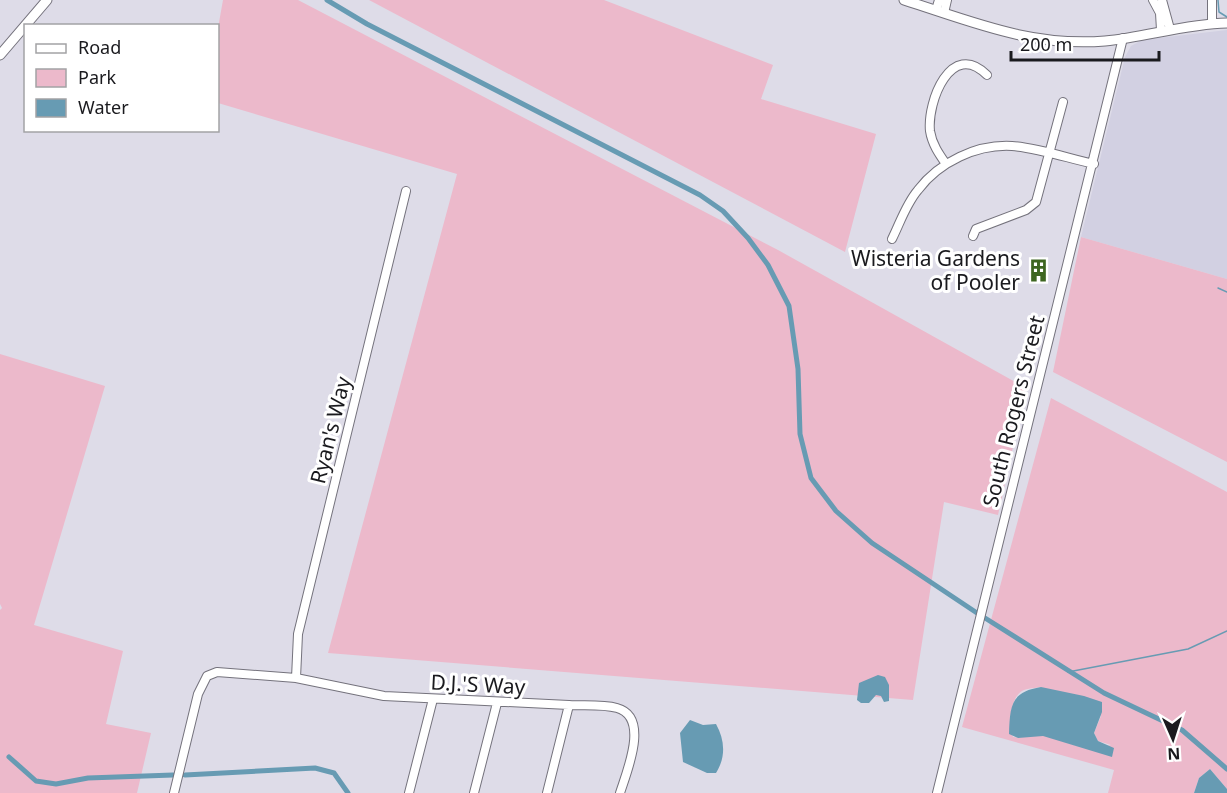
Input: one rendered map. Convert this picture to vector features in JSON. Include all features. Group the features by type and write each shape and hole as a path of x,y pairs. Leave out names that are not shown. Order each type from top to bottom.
{"main road":[{"path":"26,24 47,0"},
{"path":"904,0 1023,38 1048,42 1123,38 1212,23 1227,23"},
{"path":"1200,25 1211,13"},
{"path":"0,55 24,27"}],"street":[{"path":"939,0 940,11"},
{"path":"940,11 947,0"},
{"path":"1153,0 1166,30"},
{"path":"1162,0 1166,30"},
{"path":"1212,0 1212,23"},
{"name":"South Rogers Street","path":"937,793 1094,164 1123,38"},
{"path":"946,164 933,141 930,124 942,80 950,70 967,64 979,67 987,75"},
{"path":"973,236 976,229 1026,210 1036,202 1063,102"},
{"path":"892,239 917,190 946,164 974,151 1000,146 1022,147 1094,164"},
{"name":"Ryan's Way","path":"296,678 299,632 406,191"},
{"name":"D.J.'S Way","path":"174,793 198,694 207,676 217,672 296,678 384,696 616,708 626,713 633,722 634,740 620,793"},
{"path":"409,793 433,699"},
{"path":"474,793 497,703"},
{"path":"547,793 569,705"}],"shaded area":[{"path":"1227,30 1227,279 1081,237 1125,57 1131,46 1142,40"}],"green space":[{"path":"223,0 298,0 778,250 1026,388 998,515 944,502 913,700 328,653 457,174 219,103 219,24"},
{"path":"369,0 604,0 773,65 761,99 876,134 845,252"},
{"path":"1081,237 1227,279 1227,462 1053,372"},
{"path":"0,354 105,386 34,625 123,651 106,724 151,733 137,793 0,793 0,610 2,608 0,604"},
{"path":"1051,398 1227,492 1227,789 1210,769 1199,778 1194,793 1108,793 1114,770 962,727","holes":["1041,687 1101,716 1094,733 1098,741 1111,745 1082,747 1041,735 1013,737 1011,732 1010,719 1015,700 1022,691 1029,689"]}],"water":[{"path":"878,675 885,677 889,685 889,701 884,702 881,696 876,695 869,703 861,703 857,700 859,683"},
{"path":"1041,687 1102,702 1102,712 1094,733 1098,741 1114,748 1112,757 1043,736 1018,738 1009,734 1010,715 1018,696 1023,692"},
{"path":"690,720 703,725 716,724 719,730 723,742 723,755 716,773 707,773 683,762 680,733"},
{"path":"1210,769 1227,789 1227,793 1194,793 1199,778"}],"waterway":[{"path":"327,0 367,24 700,195 723,211 748,238 768,265 789,306 798,369 800,434 811,478 836,511 872,543 977,613"},
{"path":"1218,0 1219,12 1227,17"},
{"path":"1218,288 1227,292"},
{"path":"985,618 1104,693 1182,730 1227,769"},
{"path":"1068,672 1188,649 1227,631"},
{"path":"9,757 36,781 56,784 88,778 173,775"},
{"path":"185,775 315,768 334,773 348,793"}],"place":[{"name":"Wisteria Gardens of Pooler","path":"1038,270"}]}
